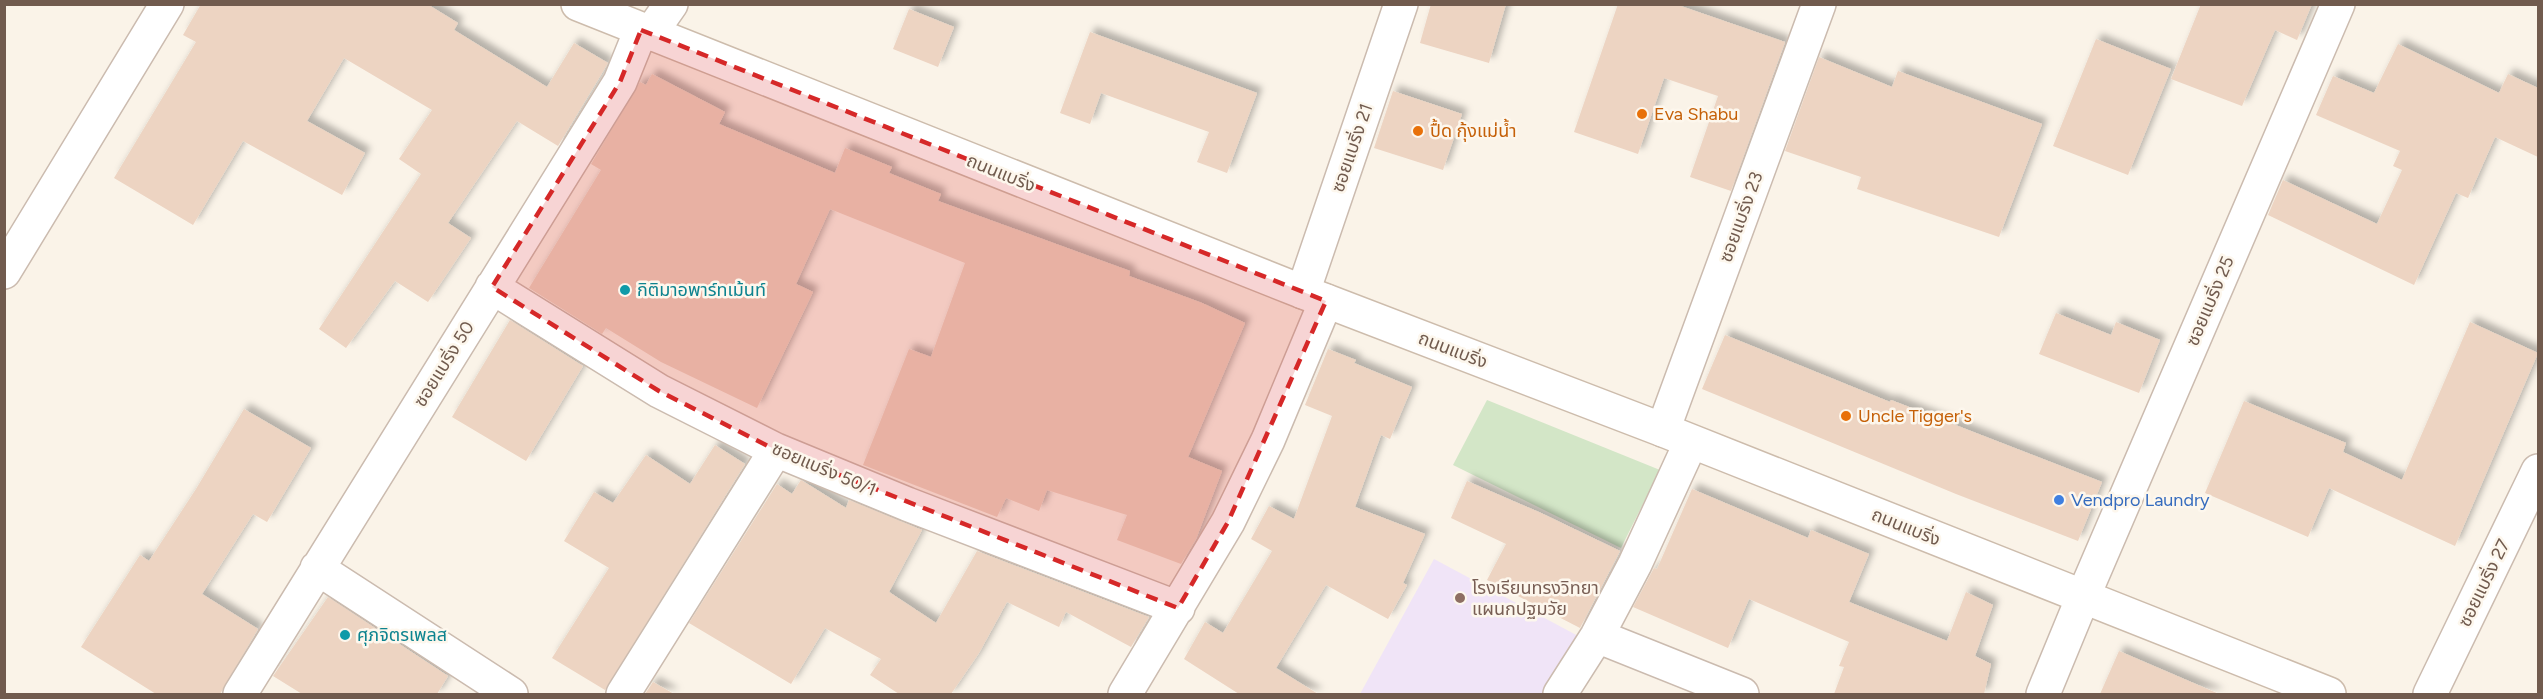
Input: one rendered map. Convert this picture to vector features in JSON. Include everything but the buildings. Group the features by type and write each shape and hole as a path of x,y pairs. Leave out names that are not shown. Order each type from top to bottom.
{"street":[{"path":"4,272 167,4"},
{"name":"ถนนแบริ่ง","path":"578,4 1315,297 1677,436 2329,694"},
{"name":"ซอยแบริ่ง 50","path":"240,694 620,82 646,32 670,4"},
{"name":"ซอยแบริ่ง 21","path":"1125,694 1228,522 1253,471 1315,297 1401,4"},
{"name":"ซอยแบริ่ง 23","path":"1560,694 1598,636 1635,564 1819,4"},
{"name":"ซอยแบริ่ง 25","path":"2043,694 2338,4"},
{"name":"ซอยแบริ่ง 50/1","path":"492,287 659,391 776,450 907,504 1178,608"},
{"path":"623,694 776,450"},
{"name":"ซอยแบริ่ง 27","path":"2430,694 2538,471"},
{"path":"317,568 511,694"},
{"path":"1598,636 1742,694"}],"highlighted area":[{"path":"641,30 1326,301 1228,522 1178,608 776,450 659,391 492,287 620,82"}],"shaded area":[{"name":"โรงเรียนทรงวิทยา แผนกปฐมวัย","path":"1434,559 1580,637 1548,694 1360,694"}],"green space":[{"path":"1487,400 1660,470 1621,548 1453,465"}],"place":[{"name":"Eva Shabu","path":"1642,114"},
{"name":"ปื้ด กุ้งแม่น้ำ","path":"1418,131"},
{"name":"กิติมาอพาร์ทเม้นท์","path":"625,290"},
{"name":"Uncle Tigger's","path":"1846,416"},
{"name":"Vendpro Laundry","path":"2059,500"},
{"name":"โรงเรียนทรงวิทยา แผนกปฐมวัย","path":"1460,598"},
{"name":"ศุภจิตรเพลส","path":"345,635"}]}
